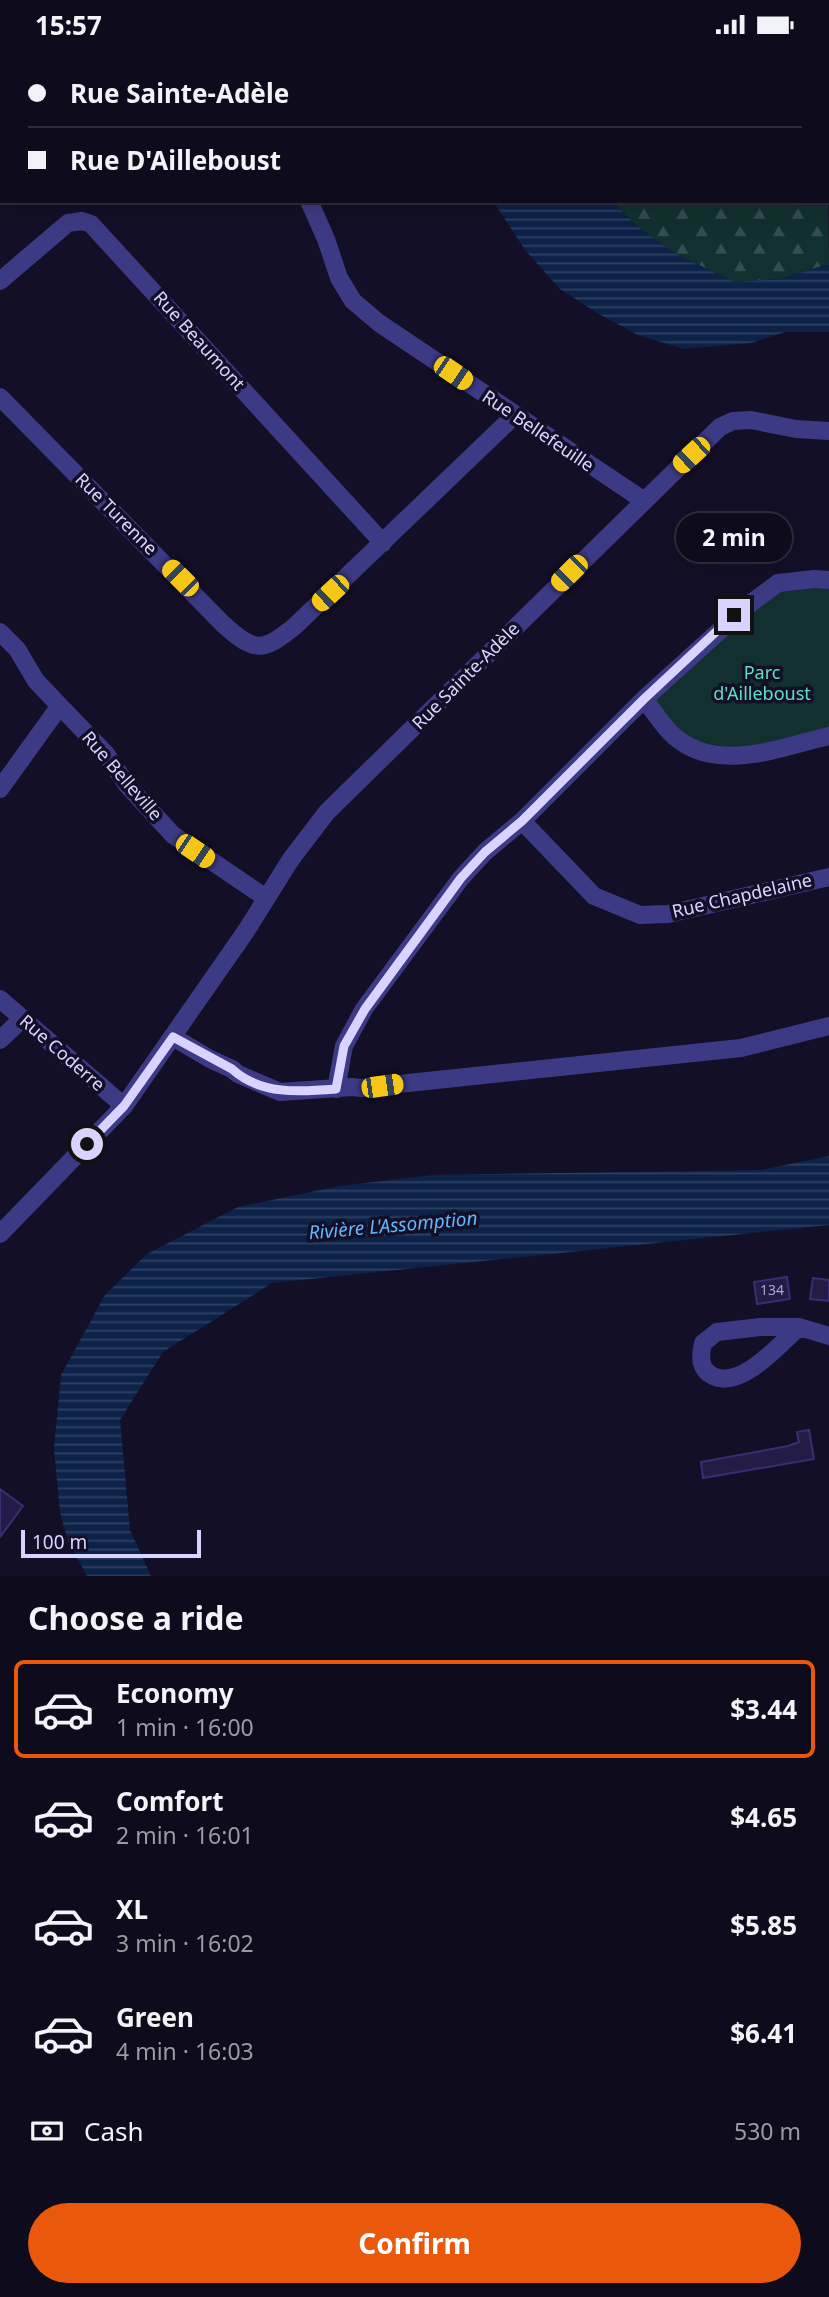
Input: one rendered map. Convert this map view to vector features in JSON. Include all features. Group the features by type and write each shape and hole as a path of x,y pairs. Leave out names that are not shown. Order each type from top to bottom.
{"street":[{"name":"Rue Bellefeuille","path":"310,203 339,278 352,301 379,323 514,416 643,500"},
{"name":"Rue Beaumont","path":"0,281 68,223 82,221 91,224 383,543"},
{"name":"Rue Turenne","path":"0,397 223,624 247,644 260,646 274,643 383,543 514,416"},
{"name":"Rue Sainte-Adèle","path":"0,1234 124,1106 246,931 291,859 344,793 429,714 643,500 726,423 751,420 796,429 829,431"},
{"path":"336,1089 344,1046 365,1009 461,878 485,852 522,821 644,699 734,615 778,583 829,580"},
{"name":"Rue Belleville","path":"0,632 17,649 28,670 59,707 106,754 127,785 173,835 266,898"},
{"path":"644,699 677,739 708,755 746,755 829,736"},
{"path":"0,789 59,707"},
{"name":"Rue Chapdelaine","path":"522,821 594,896 640,915 668,914 829,877"},
{"name":"Rue Coderre","path":"0,999 124,1106"},
{"path":"0,1040 22,1019"},
{"path":"173,1037 237,1074 280,1092 336,1089 741,1048 829,1026"},
{"path":"799,1327 751,1370 734,1378 718,1378 705,1372 700,1359 703,1343 717,1332 760,1327 799,1327 829,1336"}],"green space":[{"path":"614,203 828,203 829,264 780,279 734,282 674,253 638,227"},
{"name":"Parc d'Ailleboust","path":"829,580 829,736 708,755 644,699 769,588"}],"water":[{"path":"494,203 614,203 638,227 674,253 734,282 780,279 829,264 829,332 785,332 751,343 684,349 638,335 597,313 560,289 525,250"},
{"name":"Rivière L'Assomption","path":"829,1156 829,1225 272,1283 163,1352 120,1420 130,1530 151,1576 87,1576 68,1541 60,1512 54,1448 61,1375 105,1295 147,1254 238,1207 339,1186 433,1175 761,1170"}],"building":[{"path":"787,1277 790,1299 757,1304 754,1282"},
{"path":"813,1278 829,1280 829,1301 810,1299"},
{"path":"809,1430 814,1459 703,1478 701,1462 788,1446 799,1442 797,1432"},
{"path":"0,1489 23,1506 0,1537"}],"route":[{"path":"87,1144 124,1106 173,1037 237,1074 280,1092 336,1089 344,1046 365,1009 461,878 734,615"}]}
